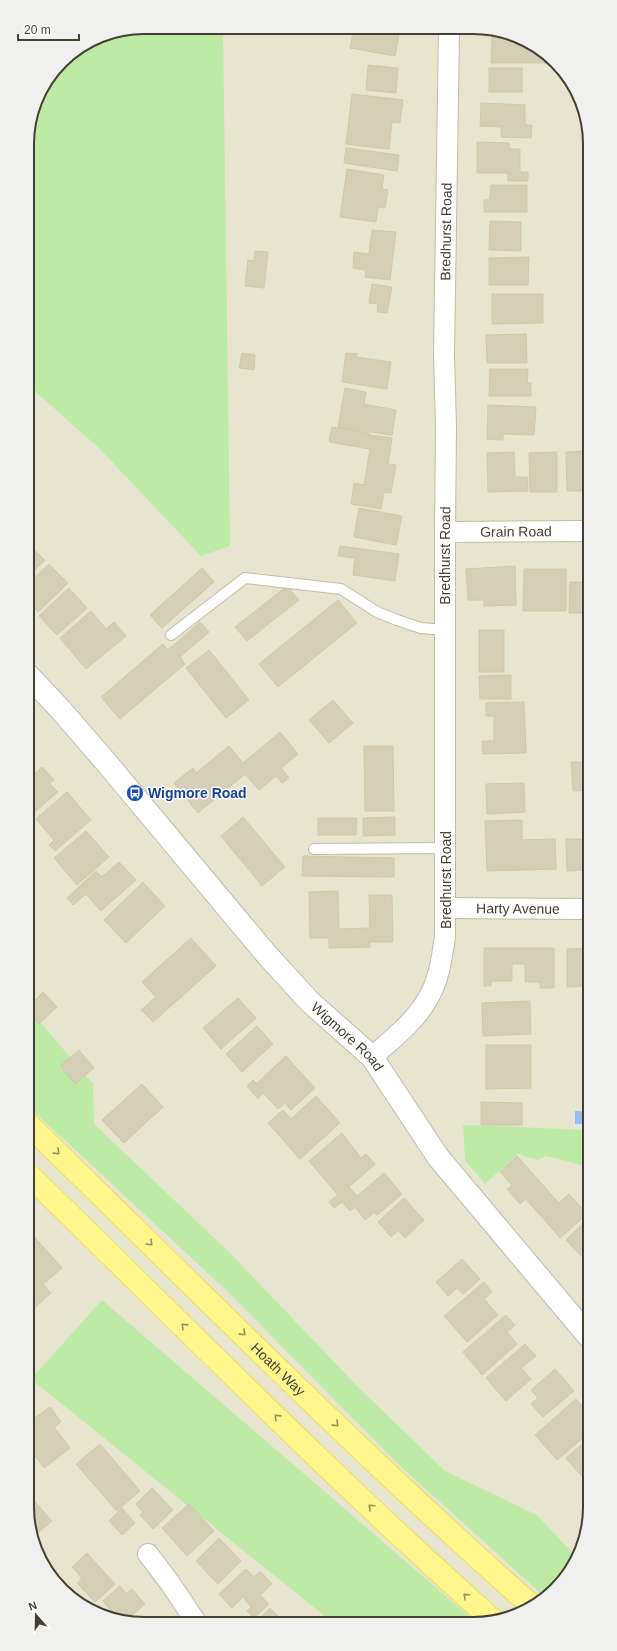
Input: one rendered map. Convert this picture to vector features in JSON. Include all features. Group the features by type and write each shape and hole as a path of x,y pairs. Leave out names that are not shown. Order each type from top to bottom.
{"main road":[{"name":"Hoath Way","path":"34,1130 332,1420 478,1558 528,1602"},
{"path":"34,1180 303,1442 488,1616"}],"street":[{"name":"Bredhurst Road","path":"372,1058 412,1020 428,1000 440,970 446,936 444,532 446,427 444,355 449,34"},
{"name":"Grain Road","path":"444,532 583,531"},
{"name":"Wigmore Road","path":"34,681 106,761 267,955 310,1002 372,1058 438,1157 583,1330"},
{"name":"Harty Avenue","path":"447,908 583,909"},
{"path":"148,1554 170,1582 193,1617"}],"lane":[{"path":"171,635 246,578 341,589 377,612 421,628 445,630"},
{"path":"314,849 446,848"}],"shaded area":[{"path":"137,34 480,34 495,36 515,42 540,57 551,66 572,95 581,122 583,137 583,1514 581,1529 575,1549 556,1580 546,1590 522,1606 495,1615 480,1617 137,1617 122,1615 95,1606 66,1585 49,1562 42,1549 36,1529 34,1514 34,137 38,115 45,95 61,71 71,61 102,42 122,36"}],"green space":[{"path":"137,34 223,34 230,546 201,556 99,448 34,390 34,137 38,115 45,95 61,71 71,61 102,42 122,36"},
{"path":"34,1015 93,1084 94,1124 230,1253 358,1387 445,1471 537,1515 573,1553 556,1580 541,1593 398,1464 226,1290 34,1112"},
{"path":"463,1125 583,1130 583,1165 546,1156 537,1160 518,1154 485,1184 465,1160"},
{"path":"102,1300 470,1617 326,1617 34,1381 34,1376"}],"water":[{"path":"575,1111 583,1112 583,1124 575,1124"}],"building":[{"path":"353,34 399,34 395,56 350,48"},
{"path":"492,36 515,42 528,49 547,63 491,63"},
{"path":"368,65 398,68 396,93 366,90"},
{"path":"489,68 522,68 522,92 489,92"},
{"path":"352,94 403,100 400,123 392,122 389,149 346,144"},
{"path":"481,103 525,105 525,125 532,125 531,138 501,137 501,127 480,126"},
{"path":"477,142 509,143 509,149 520,149 520,172 528,172 528,181 508,181 508,173 477,173"},
{"path":"346,148 399,155 397,171 344,163"},
{"path":"347,169 384,175 382,189 388,190 385,208 378,207 376,222 340,217"},
{"path":"491,185 527,185 527,212 484,212 484,200 490,200"},
{"path":"490,221 521,222 521,251 489,250"},
{"path":"372,230 396,232 390,280 365,277 366,270 353,268 354,252 369,254"},
{"path":"255,251 268,252 264,288 245,286 248,260 254,261"},
{"path":"529,257 528,285 489,285 489,258"},
{"path":"372,284 392,287 387,313 377,312 378,304 369,303"},
{"path":"492,294 543,294 543,323 492,324"},
{"path":"526,334 527,363 487,363 486,335"},
{"path":"242,353 255,355 254,370 239,368"},
{"path":"346,353 357,354 356,357 391,362 387,389 342,382"},
{"path":"490,369 528,369 527,383 531,383 531,396 489,396"},
{"path":"345,388 366,392 364,404 396,410 392,435 338,427"},
{"path":"488,405 536,407 534,435 503,434 503,440 487,439"},
{"path":"332,427 392,438 388,464 396,465 391,493 384,492 381,509 351,504 354,483 364,485 370,449 329,442"},
{"path":"583,451 583,491 567,491 566,452"},
{"path":"514,452 515,477 527,477 528,491 488,492 487,453"},
{"path":"557,452 557,492 530,492 529,453"},
{"path":"359,508 402,516 396,545 354,537"},
{"path":"340,546 399,554 395,581 353,575 355,558 338,556"},
{"path":"34,550 45,560 34,571"},
{"path":"49,564 68,583 38,612 34,608 34,578"},
{"path":"515,566 516,605 484,606 484,600 468,600 466,569"},
{"path":"202,568 214,582 162,628 150,615"},
{"path":"524,569 566,569 566,611 523,611"},
{"path":"570,582 583,582 583,613 569,613"},
{"path":"287,586 299,600 247,641 235,627"},
{"path":"69,588 87,608 57,635 39,616"},
{"path":"338,600 357,623 278,687 259,664"},
{"path":"91,611 106,629 114,622 126,636 86,669 60,638"},
{"path":"200,622 209,632 180,657 185,664 120,719 101,697 163,644 168,650"},
{"path":"479,630 504,630 504,672 479,672"},
{"path":"209,650 249,700 226,718 186,668"},
{"path":"511,675 511,699 480,699 479,676"},
{"path":"333,700 353,723 329,743 309,720"},
{"path":"524,702 526,753 483,754 482,741 494,741 494,716 486,716 486,703"},
{"path":"280,732 298,754 281,768 289,778 282,783 276,776 259,790 245,774 198,813 174,783 193,768 196,773 229,746 243,763"},
{"path":"364,746 393,746 394,811 365,811"},
{"path":"571,762 583,762 583,790 573,791"},
{"path":"42,767 54,780 49,783 58,792 34,812 34,774"},
{"path":"524,783 525,812 487,814 486,784"},
{"path":"67,792 91,820 55,851 49,845 54,840 36,819"},
{"path":"243,817 285,867 262,886 221,836"},
{"path":"395,817 395,835 363,836 363,818"},
{"path":"318,818 357,818 356,835 318,835"},
{"path":"522,820 522,840 555,839 556,869 487,871 485,821"},
{"path":"86,831 109,857 77,885 54,858"},
{"path":"566,839 583,839 583,870 567,871"},
{"path":"303,856 394,858 394,877 302,876"},
{"path":"119,862 136,880 101,911 86,894 73,905 67,898 96,871 102,877"},
{"path":"143,882 165,906 126,943 104,920"},
{"path":"338,891 339,929 370,928 369,895 392,895 393,942 370,942 370,947 329,948 329,938 310,938 309,892"},
{"path":"191,938 216,966 153,1022 141,1010 156,997 142,982"},
{"path":"484,948 554,948 554,988 540,988 540,982 525,982 525,964 512,964 512,981 491,981 491,986 484,986"},
{"path":"583,948 583,986 567,987 567,949"},
{"path":"43,992 57,1007 39,1024 34,1018 34,1001"},
{"path":"238,998 256,1018 221,1049 203,1028"},
{"path":"530,1001 531,1034 483,1036 482,1003"},
{"path":"257,1026 273,1044 242,1072 226,1054"},
{"path":"486,1045 531,1045 531,1088 486,1089"},
{"path":"79,1050 94,1068 75,1084 60,1066"},
{"path":"286,1056 315,1088 291,1110 285,1103 278,1109 263,1093 258,1099 247,1086 253,1080 256,1084"},
{"path":"142,1084 163,1107 124,1143 102,1120"},
{"path":"316,1096 340,1123 300,1159 268,1123 283,1110 291,1119"},
{"path":"481,1102 522,1103 522,1125 481,1125"},
{"path":"342,1133 361,1158 366,1154 375,1164 349,1187 357,1196 384,1173 402,1194 377,1215 374,1212 365,1220 355,1207 350,1211 342,1202 334,1208 329,1202 338,1195 309,1161"},
{"path":"517,1156 559,1203 569,1194 583,1210 583,1218 560,1238 526,1199 520,1204 507,1189 512,1185 500,1172"},
{"path":"404,1198 424,1220 405,1238 398,1231 391,1237 378,1222"},
{"path":"583,1224 583,1258 566,1240"},
{"path":"34,1236 62,1268 43,1284 51,1293 34,1308"},
{"path":"462,1259 480,1279 463,1294 457,1288 448,1296 436,1282"},
{"path":"484,1282 492,1292 484,1299 498,1315 467,1342 444,1316"},
{"path":"506,1315 515,1325 507,1332 517,1344 482,1375 463,1352"},
{"path":"525,1344 536,1356 521,1368 531,1379 506,1401 486,1378"},
{"path":"555,1369 574,1391 543,1417 531,1404 538,1398 531,1390"},
{"path":"576,1399 583,1407 583,1438 557,1460 535,1435"},
{"path":"50,1407 61,1422 54,1427 70,1448 44,1468 34,1454 36,1451 34,1449 34,1418"},
{"path":"100,1444 140,1491 117,1511 76,1464"},
{"path":"583,1444 583,1477 566,1458"},
{"path":"152,1488 173,1510 153,1529 140,1515 143,1512 136,1504"},
{"path":"34,1501 52,1521 37,1533 34,1514"},
{"path":"189,1504 214,1531 187,1556 162,1528"},
{"path":"122,1508 135,1523 122,1535 109,1521"},
{"path":"219,1538 241,1561 218,1584 196,1561"},
{"path":"87,1553 115,1584 95,1602 77,1583 82,1578 72,1567"},
{"path":"246,1569 254,1577 260,1571 272,1584 260,1595 269,1604 255,1617 253,1617 247,1611 251,1607 243,1597 232,1608 219,1594"},
{"path":"120,1586 126,1594 132,1589 145,1604 131,1616 112,1612 103,1601"},
{"path":"270,1608 279,1617 262,1617"}],"place":[{"name":"Wigmore Road","path":"135,793"}]}
